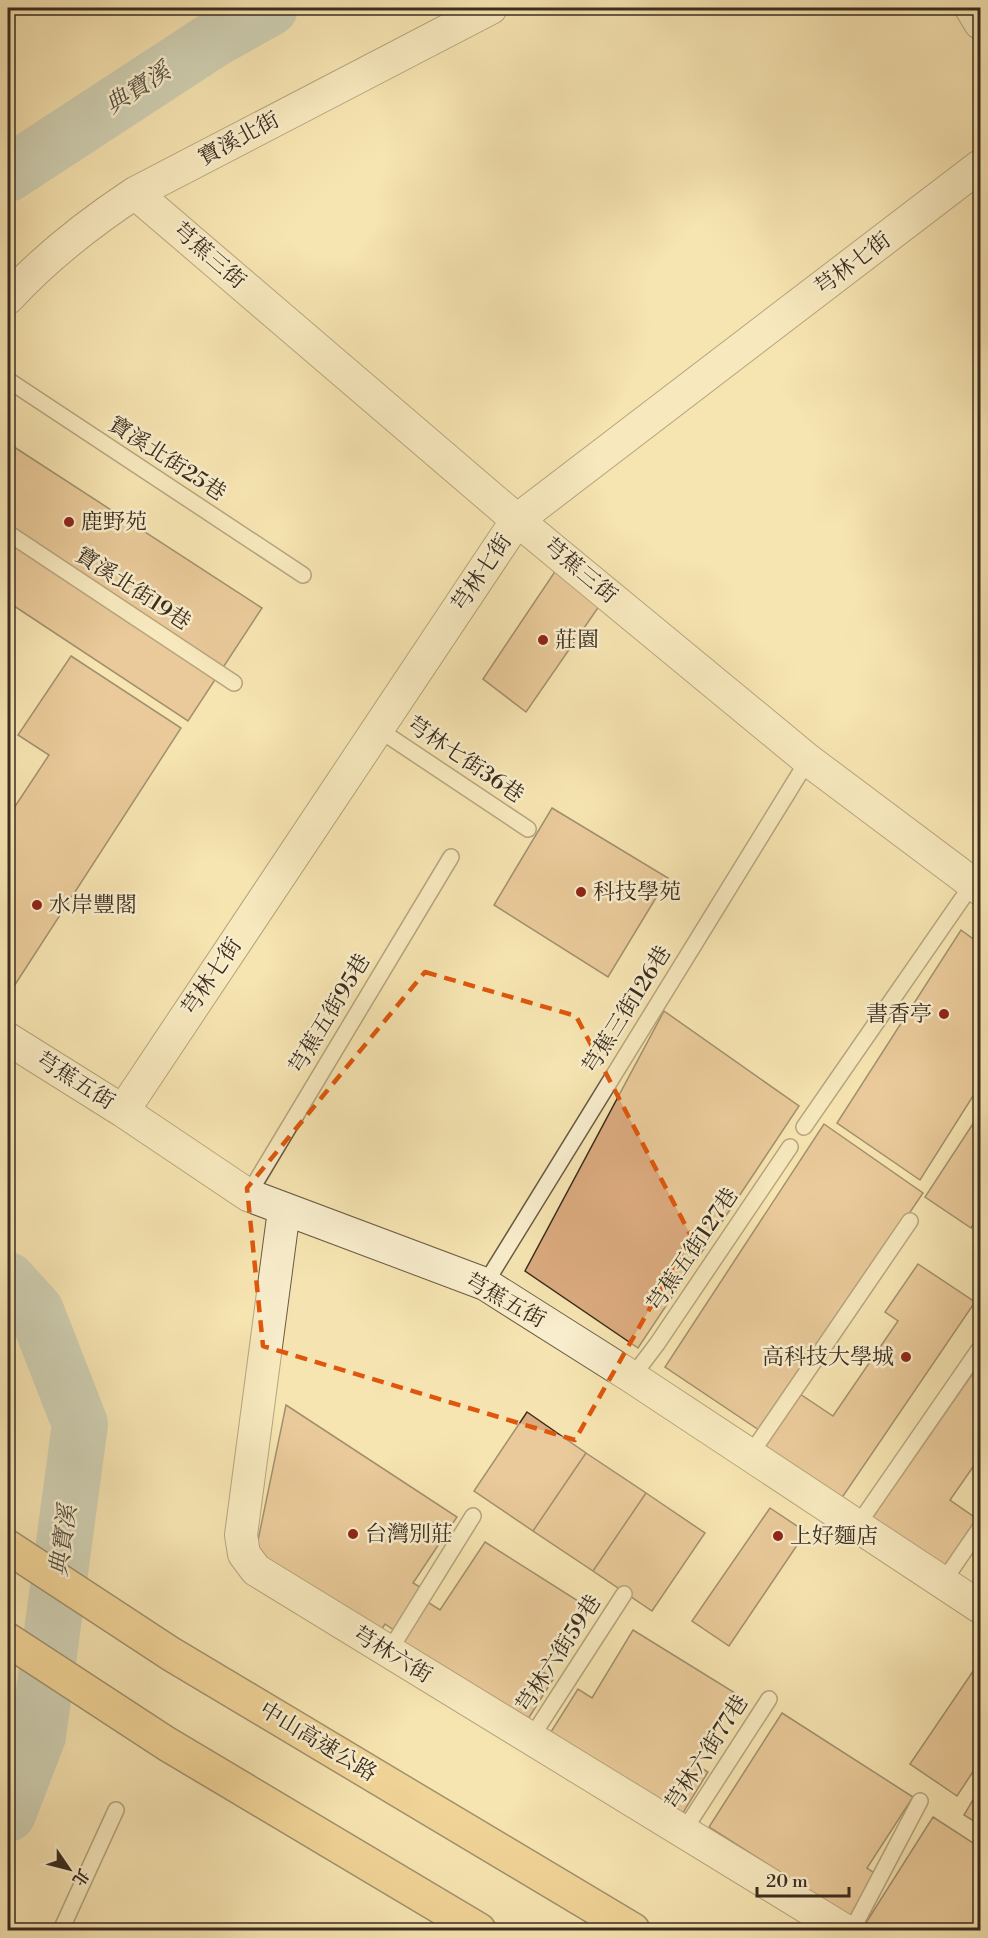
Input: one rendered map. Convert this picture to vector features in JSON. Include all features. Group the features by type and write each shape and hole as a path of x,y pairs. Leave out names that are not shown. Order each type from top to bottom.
{"highway":[{"name":"中山高速公路","path":"8,1547 171,1654 633,1930"},
{"path":"8,1640 167,1744 478,1930"}],"street":[{"name":"寶溪北街","path":"8,298 42,262 83,227 135,193 490,8"},
{"path":"971,8 981,23"},
{"name":"芎林七街","path":"123,1111 518,520 981,166"},
{"name":"芎蕉三街","path":"135,193 518,520 808,760 977,886"},
{"name":"芎蕉五街","path":"8,1039 123,1111 248,1195 485,1284 632,1377 981,1607"},
{"name":"芎林六街","path":"284,1210 241,1535 244,1554 256,1570 843,1930"}],"lane":[{"name":"寶溪北街25巷","path":"8,380 303,575"},
{"name":"寶溪北街19巷","path":"8,533 234,683"},
{"name":"芎林七街36巷","path":"378,729 528,829"},
{"name":"芎蕉三街126巷","path":"485,1284 808,760"},
{"name":"芎蕉五街95巷","path":"248,1195 451,857"},
{"path":"804,1127 977,886"},
{"name":"芎蕉五街127巷","path":"632,1377 657,1344 790,1147"},
{"path":"750,1455 910,1221"},
{"path":"857,1526 981,1348"},
{"path":"388,1653 473,1516"},
{"path":"943,1582 981,1528"},
{"name":"芎林六街59巷","path":"531,1738 624,1594"},
{"name":"芎林六街77巷","path":"683,1832 769,1699"},
{"path":"852,1930 920,1801"},
{"path":"61,1930 117,1810"}],"highlighted area":[{"path":"425,972 576,1016 691,1236 575,1440 263,1346 247,1188"}],"building":[{"name":"鹿野苑","path":"8,443 262,608 188,721 8,602"},
{"name":"莊園","path":"556,570 602,602 526,712 483,679"},
{"name":"水岸豐閣","path":"71,656 181,728 9,994 8,817 49,755 18,735"},
{"name":"科技學苑","path":"552,808 668,878 608,977 494,905"},
{"name":"書香亭","path":"961,930 980,944 980,1085 920,1180 837,1123"},
{"path":"664,1011 799,1106 638,1348 525,1271"},
{"path":"980,1113 980,1214 971,1228 925,1197"},
{"path":"824,1124 923,1193 762,1432 665,1367"},
{"name":"高科技大學城","path":"918,1264 975,1302 839,1502 762,1450 800,1394 833,1416 898,1321 885,1312"},
{"name":"高科技大學城","path":"980,1363 980,1457 950,1500 980,1521 946,1575 869,1522"},
{"name":"台灣別莊","path":"286,1405 457,1517 413,1583 425,1590 398,1633 385,1624 374,1641 256,1550"},
{"path":"527,1412 586,1453 533,1531 474,1491"},
{"path":"586,1453 646,1493 593,1571 533,1531"},
{"path":"646,1493 705,1533 652,1611 593,1571"},
{"path":"770,1508 806,1532 729,1646 692,1621"},
{"name":"台灣別莊","path":"485,1542 586,1606 543,1672 554,1678 523,1727 394,1644 423,1599 440,1610"},
{"path":"633,1630 735,1693 692,1762 708,1772 681,1816 549,1735 578,1689 592,1698"},
{"path":"980,1661 980,1761 957,1796 910,1764"},
{"path":"782,1713 913,1797 867,1868 879,1876 852,1918 709,1827"},
{"path":"980,1788 980,1825 964,1815"},
{"path":"933,1817 973,1843 980,1832 980,1930 862,1929"}],"waterway":[{"name":"典寶溪","path":"8,174 213,40 270,8"},
{"name":"典寶溪","path":"8,1280 36,1311 80,1424 38,1736 8,1814"}],"place":[{"name":"鹿野苑","path":"69,522"},
{"name":"莊園","path":"543,640"},
{"name":"科技學苑","path":"581,892"},
{"name":"水岸豐閣","path":"37,905"},
{"name":"書香亭","path":"944,1014"},
{"name":"高科技大學城","path":"906,1357"},
{"name":"台灣別莊","path":"353,1534"},
{"name":"上好麵店","path":"778,1536"}]}
